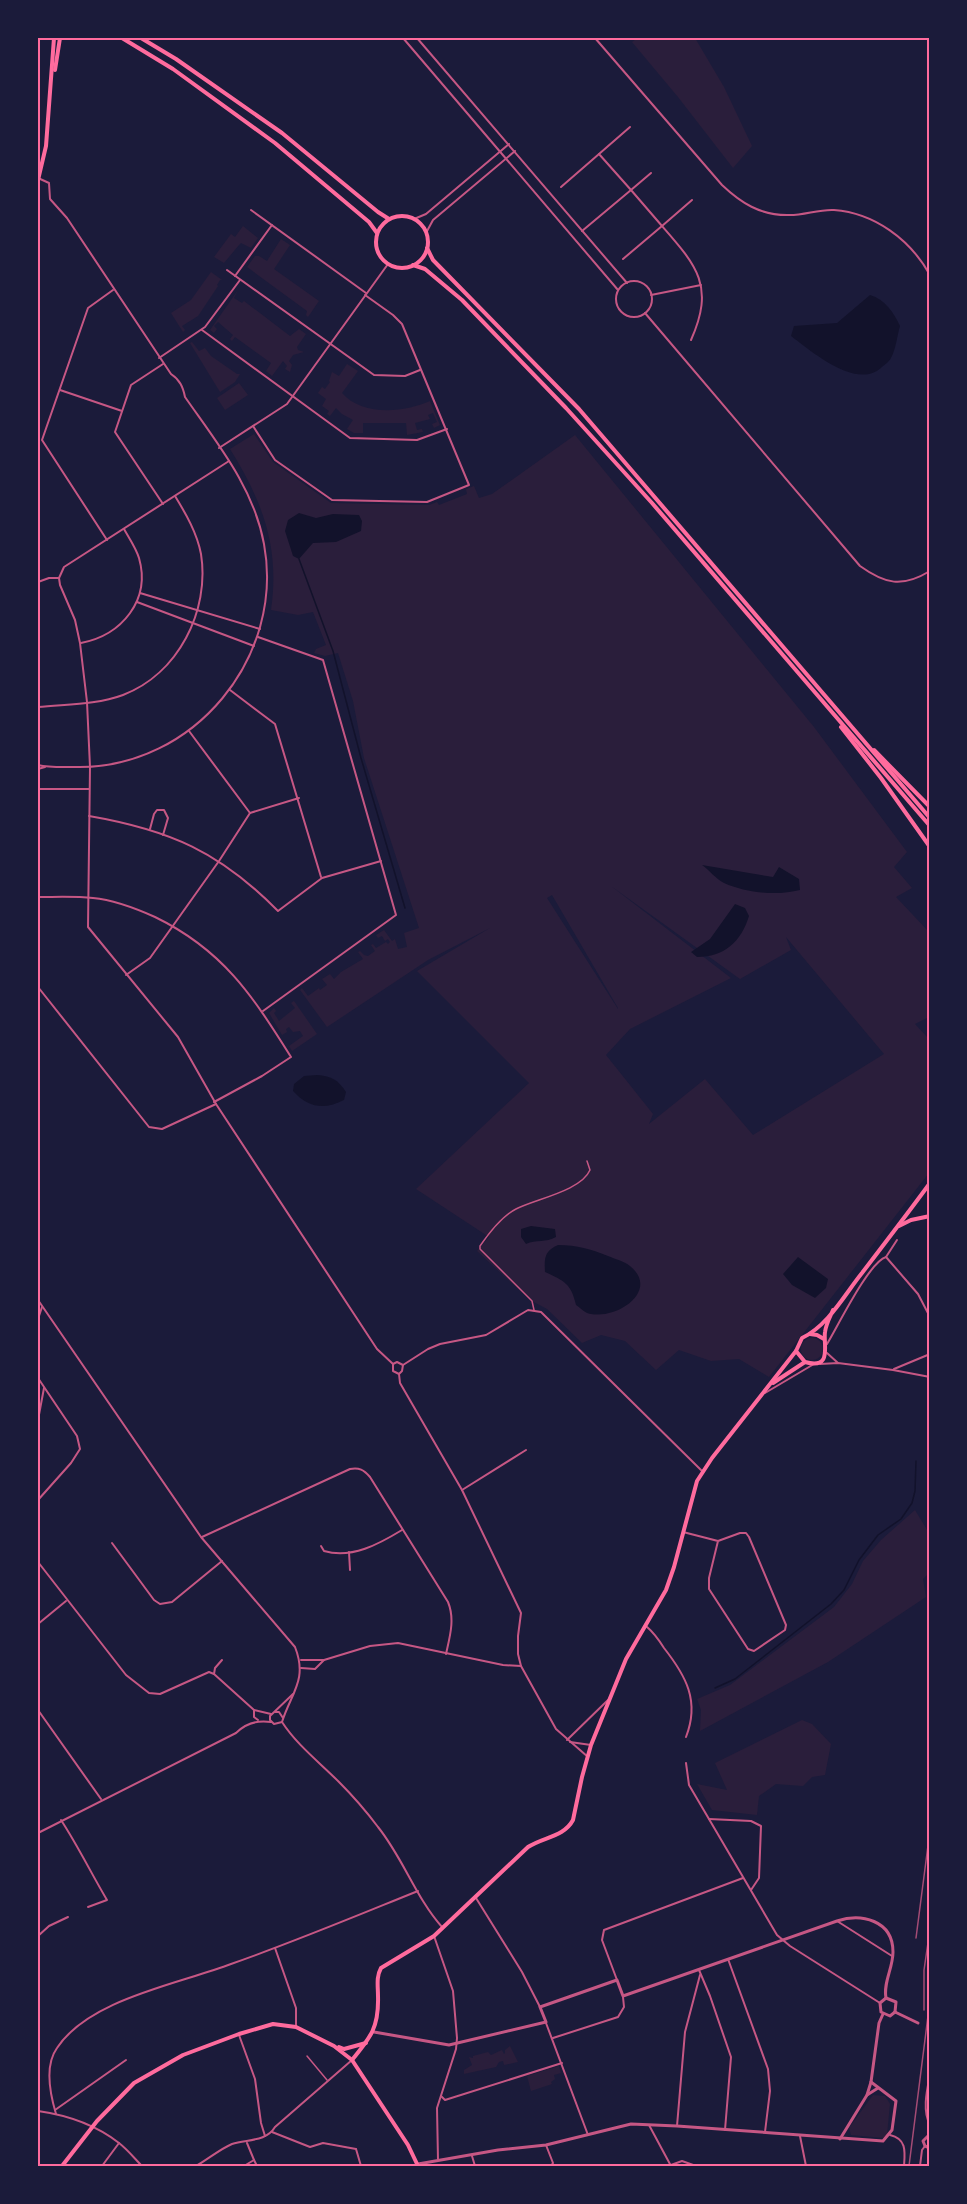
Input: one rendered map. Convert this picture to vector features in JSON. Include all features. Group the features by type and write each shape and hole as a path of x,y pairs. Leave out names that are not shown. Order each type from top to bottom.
{"main road":[{"path":"38,179 46,146 54,38"},
{"path":"51,89 60,38"},
{"path":"122,38 172,69 275,143 369,222 377,233"},
{"path":"141,38 176,59 282,133 389,219"},
{"path":"403,216 414,219 426,233 424,255 414,265 395,267 379,255 376,244 377,233 389,219 403,216"},
{"path":"426,248 433,260 579,409 930,818"},
{"path":"414,265 425,269 462,300 566,408 652,503 930,826"},
{"path":"809,686 881,778 930,847"},
{"path":"854,730 930,807"},
{"path":"352,2060 374,2032 378,2015 377,1982 381,1968 434,1936 528,1846 560,1834 570,1826 591,1745 626,1659 661,1601 671,1576 697,1481 702,1472 796,1351 802,1338 810,1334 833,1310 899,1226 930,1182"},
{"path":"899,1226 911,1220 930,1216"},
{"path":"772,1383 805,1362 816,1363 824,1358 827,1353 825,1329 833,1310"},
{"path":"810,1334 817,1335 825,1342"},
{"path":"796,1351 805,1362"},
{"path":"62,2166 97,2121 134,2083 183,2055 273,2024 296,2027 344,2049 367,2043"},
{"path":"334,2046 352,2060 408,2145 418,2165"}],"street":[{"path":"403,38 514,165 618,290"},
{"path":"417,38 627,283"},
{"path":"595,38 740,203 763,211 787,215 831,210 870,218 901,239 930,275"},
{"path":"561,187 630,127"},
{"path":"414,219 426,214 508,144"},
{"path":"426,233 433,220 515,151"},
{"path":"599,154 694,265 703,300 699,321 691,340"},
{"path":"582,231 651,173"},
{"path":"38,179 49,183 51,199 67,218 159,358 177,378 184,389 185,397 229,461 249,496 267,559 267,592 258,636 230,690 215,708 189,731 161,749 144,755 123,762 90,767 38,767"},
{"path":"622,259 692,200"},
{"path":"251,210 366,294 402,324 469,485 427,502 332,500 275,460 254,426"},
{"path":"235,276 272,225"},
{"path":"219,448 287,404 388,264"},
{"path":"227,270 374,375 405,376 422,370"},
{"path":"159,358 202,330 240,280"},
{"path":"638,281 651,295 651,303 645,313 633,316 622,312 616,302 618,290 627,283 638,281"},
{"path":"651,295 701,285"},
{"path":"107,540 42,440 88,308 114,290"},
{"path":"645,313 860,566 890,583 912,580 930,571"},
{"path":"202,330 353,439 417,440 447,429"},
{"path":"163,504 115,432 131,385 164,364"},
{"path":"60,390 122,411"},
{"path":"229,461 64,567 59,578 75,620 87,702 90,767 88,927 178,1037 215,1103 377,1349 393,1364 393,1371 399,1374"},
{"path":"38,707 103,701 123,695 150,680 177,654 187,639 203,584 201,553 194,530 175,496"},
{"path":"80,643 98,639 116,629 129,616 137,602 140,593 141,570 138,556 124,529"},
{"path":"38,582 49,578 59,578"},
{"path":"140,593 260,629"},
{"path":"137,602 254,646"},
{"path":"258,636 323,660 396,915 395,918 262,1011"},
{"path":"230,690 275,724 322,878"},
{"path":"189,731 250,813"},
{"path":"38,789 90,789"},
{"path":"126,975 150,958 250,813 299,798"},
{"path":"150,830 154,814 157,810 164,810 168,818 164,835"},
{"path":"89,816 150,830 219,861 249,883 278,911 322,878 381,861"},
{"path":"38,897 105,900 140,910 190,936 219,960 241,983 291,1057 215,1103 162,1130 149,1127 38,987"},
{"path":"825,1342 870,1271 882,1258 886,1257 897,1240 888,1239"},
{"path":"886,1257 918,1294 930,1317"},
{"path":"38,1300 201,1537 289,1638 300,1660 301,1668 292,1700 282,1722 290,1734 351,1794 388,1841 442,1928"},
{"path":"38,1318 42,1307"},
{"path":"403,1365 434,1347 486,1335 522,1313 534,1310 547,1316 702,1472"},
{"path":"827,1353 838,1363"},
{"path":"893,1370 930,1354"},
{"path":"393,1364 397,1362 403,1365"},
{"path":"763,1394 816,1363 838,1363 930,1377"},
{"path":"403,1365 399,1374 400,1383 462,1490 520,1613 518,1645 521,1666 556,1729 588,1757"},
{"path":"38,1378 77,1436 80,1449 71,1463 38,1500"},
{"path":"38,1420 44,1388"},
{"path":"462,1490 526,1450"},
{"path":"201,1537 358,1468 370,1477 451,1609 452,1623 446,1654"},
{"path":"321,1546 324,1551 330,1552 349,1552 370,1548 402,1530"},
{"path":"682,1532 718,1541 740,1533 746,1533 749,1537 786,1625 785,1630 754,1651 748,1649 709,1589 709,1578 718,1541"},
{"path":"112,1543 154,1600 160,1604 172,1602 222,1561"},
{"path":"349,1552 350,1570"},
{"path":"38,1562 126,1675 148,1693 160,1694 204,1673 214,1674 254,1710 281,1713 283,1718"},
{"path":"38,1624 67,1601"},
{"path":"646,1626 676,1663 690,1688 692,1712 687,1737"},
{"path":"300,1660 324,1660 385,1643 410,1645 503,1665 521,1666"},
{"path":"214,1674 215,1668 222,1660"},
{"path":"301,1668 315,1669 324,1660"},
{"path":"271,1722 273,1713 293,1694"},
{"path":"569,1741 609,1700"},
{"path":"38,1710 101,1799"},
{"path":"254,1710 254,1717 260,1721"},
{"path":"38,1833 101,1799 236,1733 246,1725 260,1721 276,1725 282,1722"},
{"path":"569,1741 591,1745"},
{"path":"686,1763 689,1785 777,1935 880,2003"},
{"path":"709,1819 751,1821 761,1826 759,1878 751,1890"},
{"path":"61,1820 84,1856 107,1900 88,1907"},
{"path":"553,2038 618,2017 624,2007 623,1996 602,1940 604,1930 743,1878"},
{"path":"56,2114 49,2069 52,2057 64,2039 84,2021 124,2000 274,1948 418,1891"},
{"path":"475,1897 522,1972 540,2007 588,2135"},
{"path":"623,1996 699,1973 728,1959 837,1921 858,1916 876,1922 890,1938 892,1956 885,1990 886,1998"},
{"path":"38,1936 49,1926 68,1917"},
{"path":"837,1921 892,1956"},
{"path":"434,1936 453,1991 456,2044 436,2121 438,2160"},
{"path":"274,1948 296,2008 296,2027"},
{"path":"728,1959 768,2069 770,2091 765,2133"},
{"path":"677,2126 685,2032 699,1973"},
{"path":"699,1973 710,1996 731,2060 725,2130"},
{"path":"540,2007 617,1980"},
{"path":"886,1998 896,2002 895,2012 890,2016 883,2014 879,2009 880,2003 886,1998"},
{"path":"895,2012 918,2023"},
{"path":"840,2139 867,2095 871,2082 879,2023 883,2014"},
{"path":"374,2032 449,2045 546,2022"},
{"path":"239,2034 255,2079 265,2136"},
{"path":"55,2110 126,2060"},
{"path":"196,2166 232,2144 247,2142 272,2132 327,2080 352,2060"},
{"path":"441,2096 445,2100 562,2062"},
{"path":"930,2074 925,2109 930,2125"},
{"path":"412,2166 498,2150 546,2145 627,2125 677,2126 883,2141 892,2130 896,2101 871,2082"},
{"path":"867,2095 878,2088"},
{"path":"38,2111 70,2118 119,2143 142,2166"},
{"path":"649,2125 671,2166 673,2163 682,2162 696,2166"},
{"path":"272,2132 310,2147 323,2143 356,2149 362,2166"},
{"path":"890,2135 901,2141 905,2147 904,2166"},
{"path":"920,2166 922,2150 927,2147 924,2138 930,2135"},
{"path":"800,2136 806,2166"},
{"path":"247,2142 257,2166"},
{"path":"102,2166 119,2143"},
{"path":"546,2145 553,2163 551,2166"},
{"path":"472,2156 475,2166"},
{"path":"244,2166 254,2160"}],"lane":[{"path":"534,1310 529,1298 480,1249 480,1246 506,1216 516,1209 559,1192 586,1177 590,1170 587,1161"},
{"path":"307,2056 327,2080"}],"shaded area":[{"path":"638,38 695,38 724,87 752,146 733,168 632,42"},
{"path":"243,226 258,238 251,248 241,243 224,263 214,257 231,234 235,237"},
{"path":"281,239 290,245 274,269 319,301 308,317 307,311 247,267 255,256 267,261"},
{"path":"211,272 222,280 198,316 182,326 185,330 183,332 171,313 191,300"},
{"path":"238,290 234,298 242,303 244,301 290,336 299,329 306,334 297,347 298,350 304,352 293,355 289,361 292,365 290,372 285,369 287,366 283,361 272,376 266,371 271,363 235,337 232,341 230,339 233,335 218,322 214,326 217,329 214,333 210,330"},
{"path":"870,295 888,307 900,326 890,359 871,374 859,374 834,366 791,336 794,326 837,323"},
{"path":"192,342 199,351 205,348 211,356 240,374 235,382 220,392 190,343"},
{"path":"347,364 358,371 342,393 350,400 360,406 383,410 408,408 430,401 440,425 434,428 432,424 437,422 433,413 428,415 430,419 415,423 417,430 422,429 423,432 407,435 406,423 363,423 363,433 354,433 347,429 353,420 336,408 330,416 327,414 329,411 322,406 326,399 318,393 330,382 332,372 339,376"},
{"path":"239,383 248,395 225,410 217,398"},
{"path":"254,434 273,462 331,503 429,505 437,502 439,505 467,494 466,489 474,486 479,498 492,494 575,435 814,727 907,852 894,867 912,888 896,897 929,932 929,1017 915,1024 929,1039 929,1173 769,1377 739,1359 711,1361 679,1350 656,1370 625,1341 601,1335 582,1343 547,1309 530,1300 477,1251 489,1237 416,1189 529,1083 417,971 490,928 428,960 327,1027 300,990 302,988 308,996 319,988 320,990 327,985 322,979 330,974 334,979 363,959 358,952 368,956 375,951 371,945 373,944 376,948 386,942 388,944 390,942 388,939 385,941 382,936 378,938 376,935 384,930 392,941 395,939 398,949 407,947 404,933 419,928 364,758 353,701 338,653 325,656 314,653 316,649 326,645 313,612 298,615 271,610 273,566 266,526 252,488 230,449","holes":["611,886 740,979 791,950 786,937 884,1054 753,1135 705,1079 649,1124 653,1114 606,1055 630,1029 731,978","552,895 618,1008 618,1009 547,898"]},
{"path":"299,513 316,518 333,514 359,515 362,521 361,531 336,542 313,543 299,559 293,556 285,531 288,520"},
{"path":"702,865 773,877 779,867 799,879 800,890 772,893 742,889 721,881"},
{"path":"735,904 745,908 749,916 736,940 723,951 697,957 691,952 710,939"},
{"path":"294,1001 317,1034 292,1051 289,1046 303,1036 300,1031 293,1032 289,1027 282,1035 269,1013 274,1008 279,1021 295,1008 291,1003"},
{"path":"304,1076 327,1076 337,1082 346,1092 344,1100 330,1105 317,1106 305,1101 293,1091 294,1084"},
{"path":"531,1226 555,1229 556,1237 526,1244 521,1237 521,1229"},
{"path":"558,1245 590,1249 628,1264 638,1276 640,1285 637,1294 621,1309 598,1315 587,1313 576,1305 572,1292 566,1284 545,1272 546,1255"},
{"path":"798,1257 828,1279 826,1288 815,1298 792,1285 783,1274"},
{"path":"812,1338 820,1341 823,1349 820,1357 812,1360 804,1357 801,1349 804,1341"},
{"path":"915,1510 929,1533 929,1573 923,1579 926,1597 828,1662 700,1731 701,1710 697,1699 730,1685 834,1607 852,1584 863,1561 881,1540"},
{"path":"802,1720 812,1724 831,1744 825,1775 812,1777 803,1786 776,1784 759,1796 757,1815 712,1810 697,1784 727,1790 715,1763"},
{"path":"510,2046 518,2062 504,2065 503,2061 499,2062 496,2067 464,2074 464,2070 472,2065 469,2057 473,2058 473,2056 488,2052 491,2055 502,2050 504,2054"},
{"path":"559,2066 561,2073 554,2075 555,2079 551,2082 552,2084 531,2091 527,2076"},
{"path":"873,2095 885,2096 890,2104 887,2135 883,2138 851,2135 849,2128"}],"waterway":[{"path":"299,559 333,651 361,758 405,908"},
{"path":"715,1688 735,1679 831,1604 844,1590 859,1560 878,1535 901,1519 912,1503 915,1491 916,1461"}],"railway":[{"path":"916,1938 930,1830"},
{"path":"924,2010 924,1970 930,1929"},
{"path":"909,2166 930,2000"}]}
